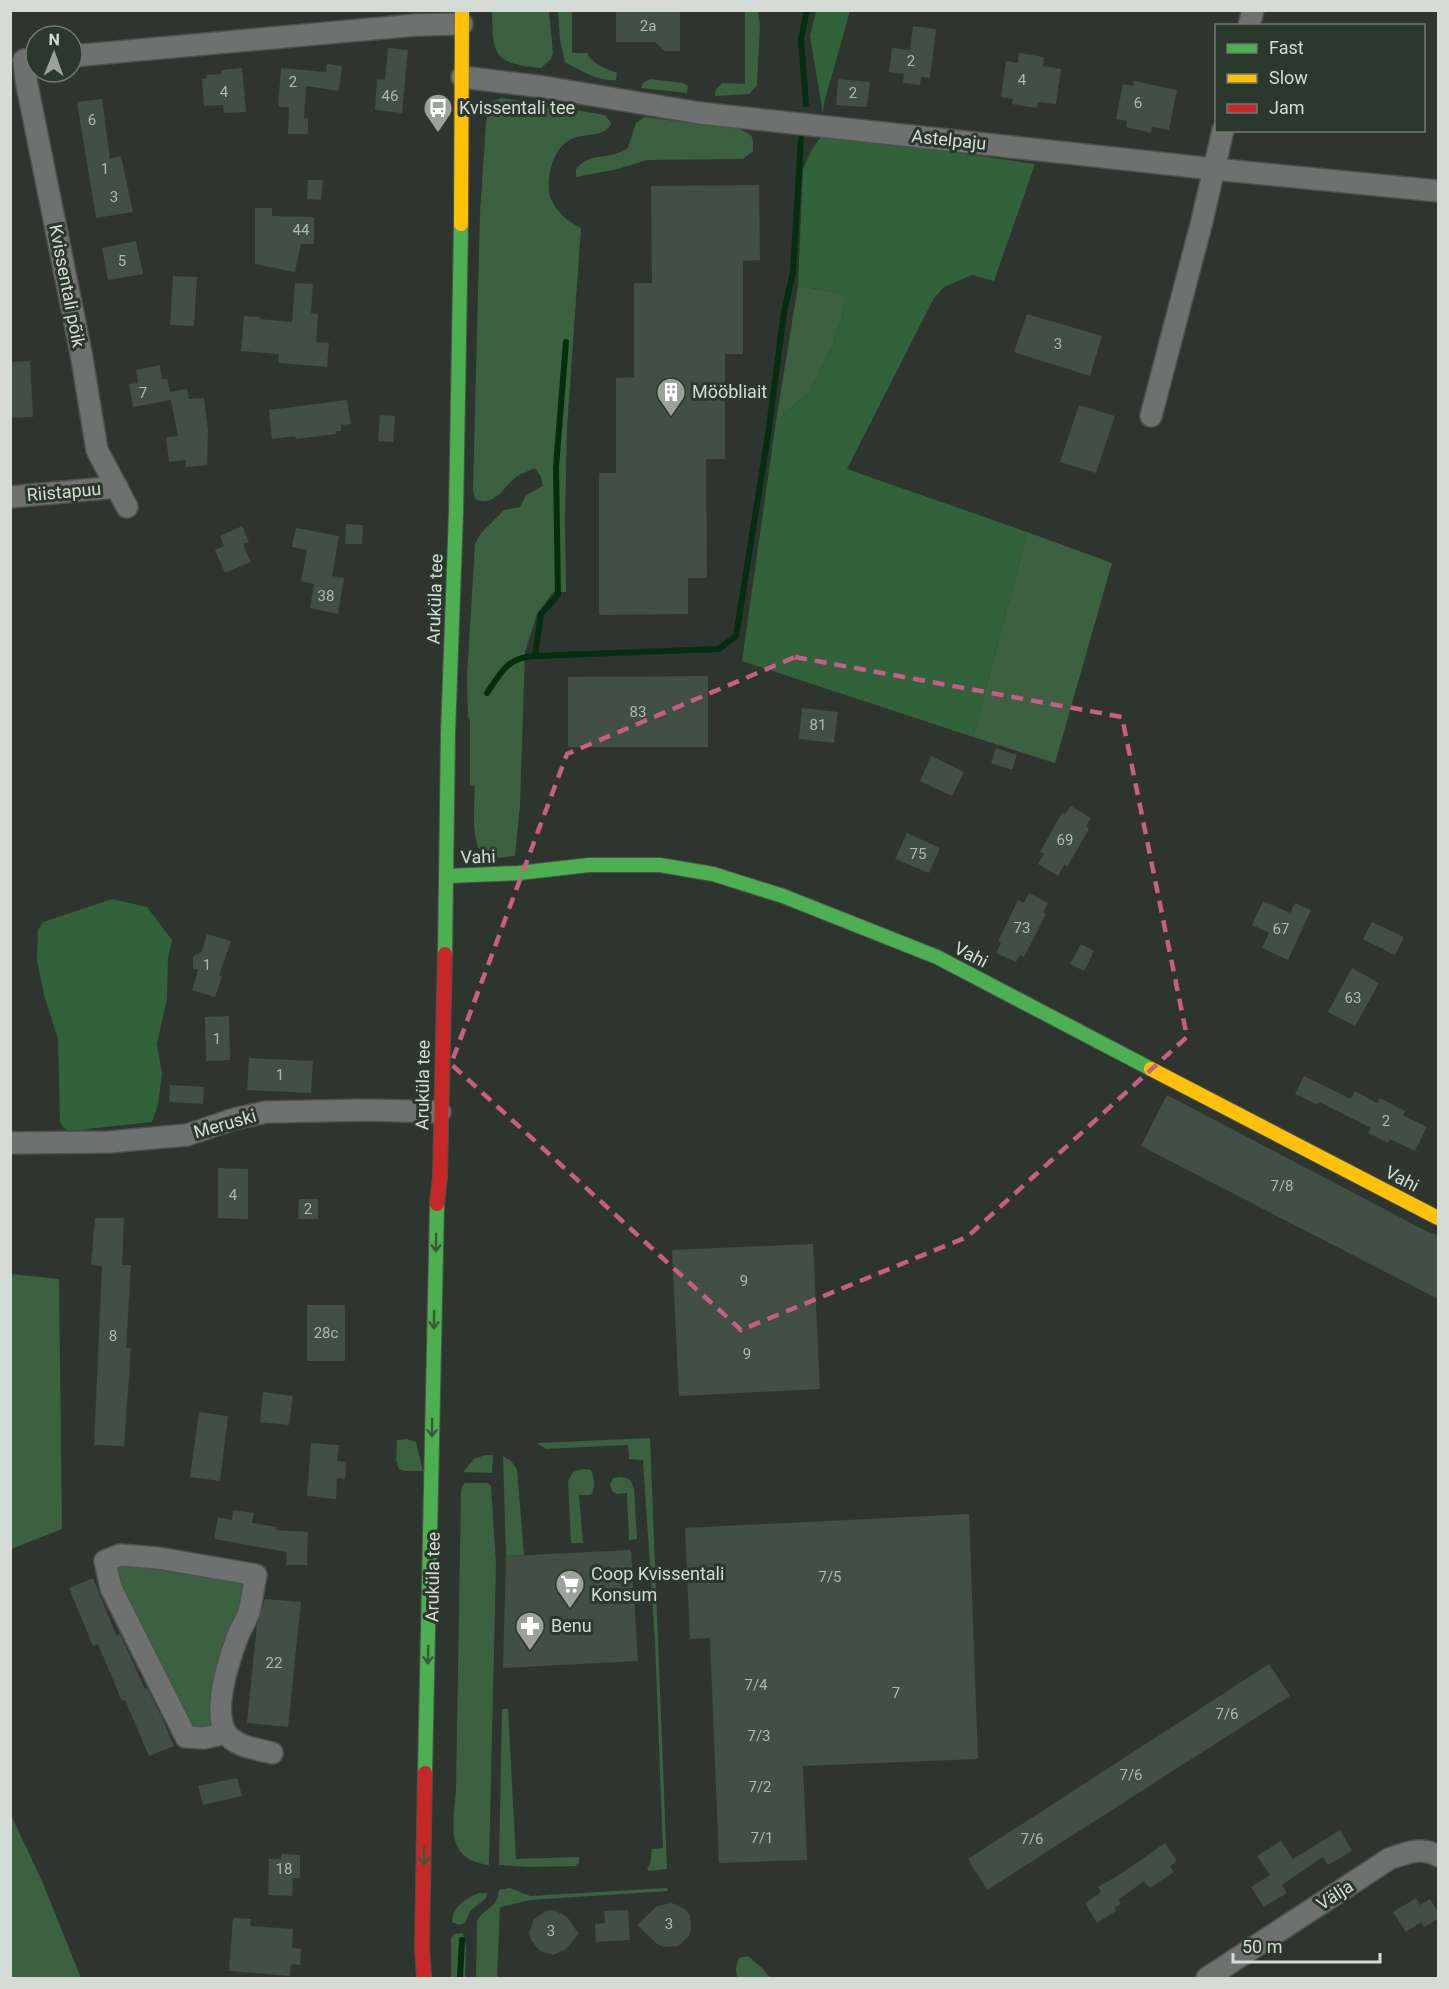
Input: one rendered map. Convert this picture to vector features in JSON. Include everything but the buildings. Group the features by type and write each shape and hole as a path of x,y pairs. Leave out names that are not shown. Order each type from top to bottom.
{"main road":[{"name":"Aruküla tee","path":"424,1978 423,1919 436,1219 440,1176 448,733 461,305 462,17"},
{"name":"Vahi","path":"447,876 519,873 590,865 660,865 713,874 783,896 936,957 1438,1218"},
{"name":"Aruküla tee","path":"440,1176 447,1219 449,1254"}],"street":[{"path":"84,55 416,25 462,17"},
{"name":"Kvissentali põik","path":"23,60 81,353 97,450 127,507"},
{"name":"Astelpaju","path":"462,77 544,87 700,113 1438,191"},
{"path":"1151,416 1202,221 1223,132"},
{"name":"Riistapuu","path":"10,497 117,487"},
{"name":"Meruski","path":"10,1143 109,1142 187,1135 234,1119 266,1112 368,1110 440,1112"},
{"path":"226,1733 204,1738 186,1737 111,1588 105,1561 120,1555 158,1558 256,1575 248,1614 238,1635 226,1673 222,1719 226,1733 239,1744 272,1753"},
{"name":"Välja","path":"1207,1978 1389,1859 1412,1851 1430,1851 1438,1856"}],"highlighted area":[{"path":"795,657 1122,717 1187,1037 967,1237 741,1330 451,1064 567,754"}],"green space":[{"path":"492,11 549,11 553,53 551,59 541,68 505,60 495,47"},
{"path":"558,11 572,11 572,53 587,53 596,63 617,73 616,80 596,77 565,62 560,40"},
{"path":"736,11 758,11 760,25 757,85 749,94 715,96 716,89 722,83 745,84 745,12"},
{"path":"816,11 850,11 824,103 823,114 810,36"},
{"path":"650,79 683,83 688,86 687,93 641,88 643,83"},
{"path":"502,98 605,115 611,123 604,131 577,137 564,144 556,154 550,176 550,196 555,206 571,223 581,228 567,428 566,592 553,592 537,614 525,652 520,805 515,856 494,858 482,856 478,848 474,822 475,786 470,785 467,677 475,544 481,533 504,510 520,507 526,495 543,486 541,477 535,468 516,477 498,495 488,501 475,499 473,490 480,213 486,124 488,109 493,101"},
{"path":"644,117 740,129 751,135 753,151 743,159 647,160 618,169 576,177 576,169 582,163 594,158 613,155 628,148 636,123"},
{"path":"838,136 1035,164 994,281 972,275 944,287 934,298 847,469 1027,532 973,737 742,661 776,421 810,392 832,347 845,308 843,293 798,286 803,169 812,149 821,137"},
{"path":"798,286 844,293 845,308 832,347 810,392 776,421"},
{"path":"1027,532 1112,563 1055,763 973,737"},
{"path":"112,899 147,907 172,940 168,958 167,998 157,1044 162,1074 158,1104 152,1122 70,1131 60,1122 58,1039 44,995 37,960 38,930 43,922"},
{"path":"11,1274 59,1279 62,1529 11,1549"},
{"path":"650,1438 667,1869 649,1871 647,1869 652,1849 663,1848 655,1641 643,1460 629,1459 628,1445 546,1449 537,1443"},
{"path":"407,1439 416,1442 423,1471 399,1469 396,1460 397,1440"},
{"path":"493,1455 492,1473 463,1472 474,1459"},
{"path":"503,1456 517,1469 524,1555 506,1556"},
{"path":"583,1469 591,1470 594,1489 591,1495 579,1495 583,1543 571,1543 568,1481 573,1472"},
{"path":"620,1477 630,1480 634,1489 637,1539 629,1540 627,1493 617,1494 612,1491 610,1484 613,1478"},
{"path":"465,1483 488,1483 491,1486 496,1565 489,1865 474,1862 464,1856 454,1837 453,1826 456,1789 461,1492"},
{"path":"138,1564 244,1582 242,1618 218,1723 200,1744 110,1573 120,1565"},
{"path":"502,1709 508,1709 516,1859 579,1857 579,1863 575,1866 499,1865"},
{"path":"10,1813 42,1881 81,1978 11,1978"},
{"path":"510,1888 530,1896 667,1888 668,1891 530,1900 500,1907 497,1978 476,1978 477,1921 496,1901 499,1890"},
{"path":"479,1893 487,1893 486,1898 470,1911 465,1923 459,1925 452,1922 457,1907"},
{"path":"463,1933 466,1946 465,1978 451,1978 451,1938 454,1934"},
{"path":"748,1956 770,1978 737,1978 736,1968 739,1958"}],"waterway":[{"path":"806,104 801,39 807,10"},
{"path":"487,693 506,667 526,657 719,649 736,636 768,435 784,312 793,272 801,139"},
{"path":"535,656 541,614 558,595 556,467 566,342"},
{"path":"460,1978 462,1940"}],"traffic: fast":[{"path":"445,954 448,733 456,513 461,224"},
{"path":"447,876 519,873 589,865 660,865 713,874 783,896 937,957 1151,1069"},
{"path":"425,1773 437,1204"}],"traffic: slow":[{"path":"461,224 462,10"},
{"path":"1151,1069 1438,1218"}],"traffic: jam":[{"path":"437,1204 440,1176 445,954"},
{"path":"424,1978 422,1947 425,1773"}],"place":[{"name":"Kvissentali tee","path":"438,134"},
{"name":"Mööbliait","path":"671,418"},
{"name":"Coop Kvissentali Konsum","path":"570,1610"},
{"name":"Benu","path":"530,1652"}]}
